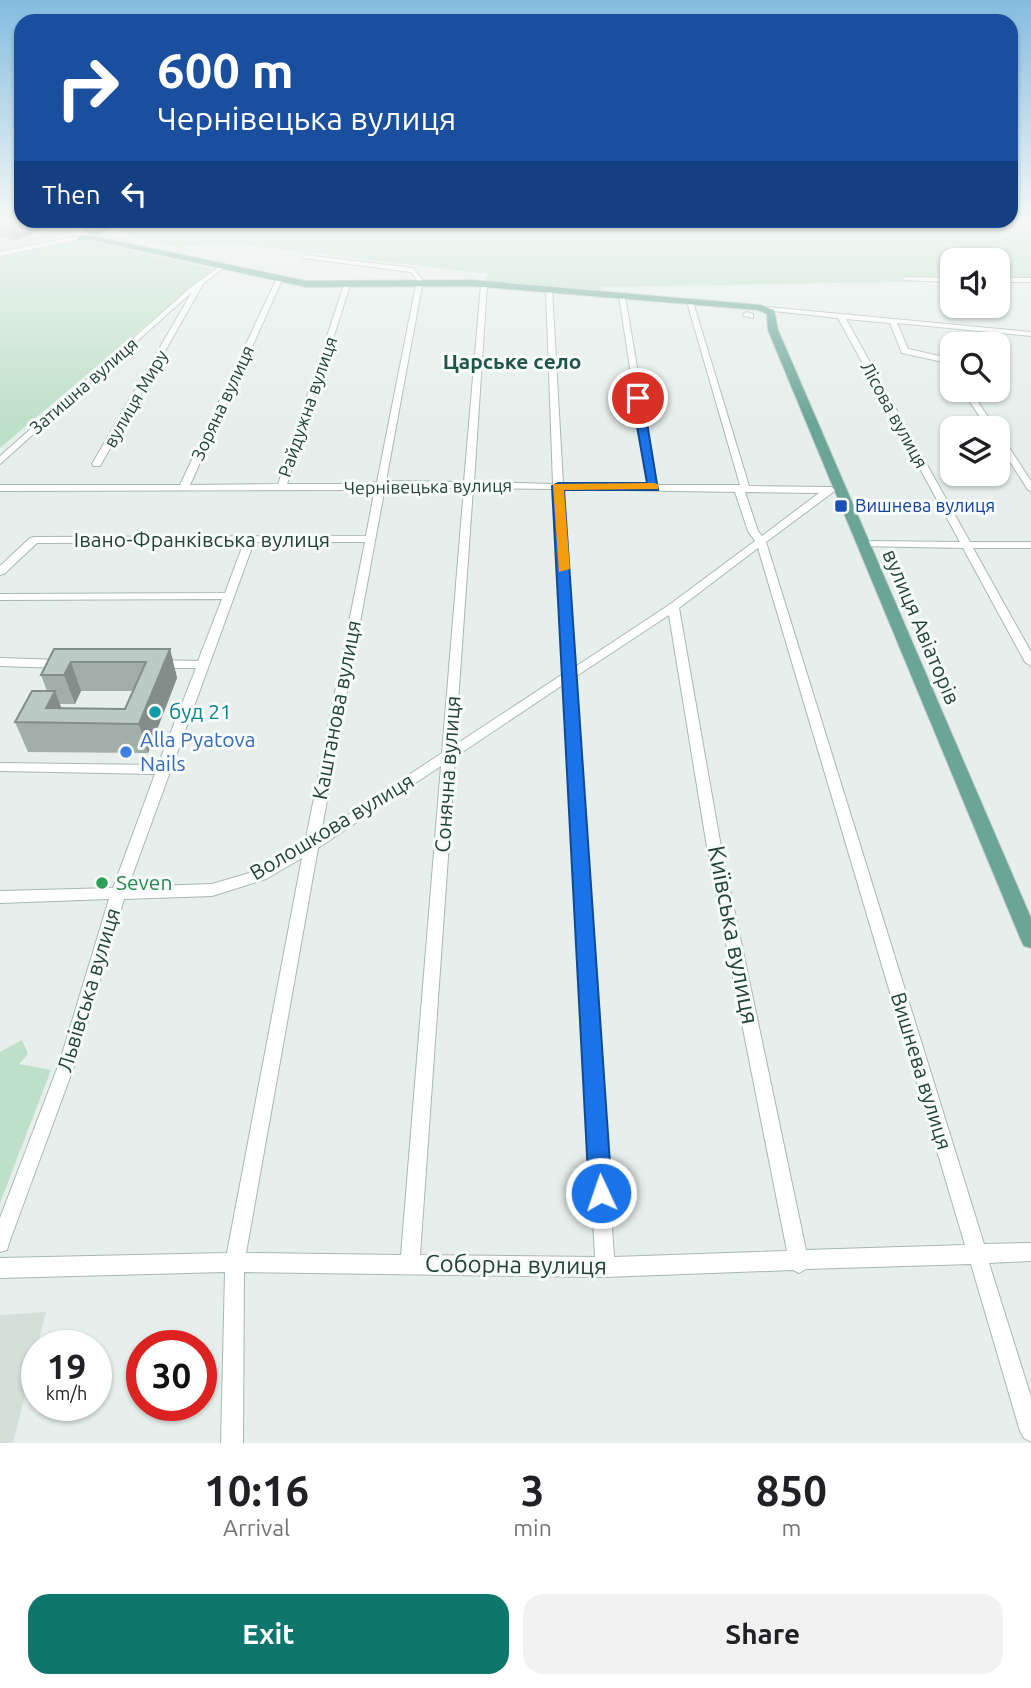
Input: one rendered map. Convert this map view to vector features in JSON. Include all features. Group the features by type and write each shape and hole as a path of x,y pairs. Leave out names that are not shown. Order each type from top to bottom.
{"main road":[{"path":"515,286 709,304 753,311 772,320"},
{"path":"753,311 772,320"},
{"name":"вулиця Авіаторів","path":"772,320 836,490 863,544 1031,940"}],"street":[{"name":"Затишна вулиця","path":"0,461 197,286"},
{"name":"вулиця Миру","path":"97,464 199,286"},
{"name":"Зоряна вулиця","path":"184,487 276,286"},
{"name":"Райдужна вулиця","path":"281,488 347,286"},
{"name":"Каштанова вулиця","path":"232,1443 235,1262 311,846 419,286"},
{"name":"Сонячна вулиця","path":"410,1264 484,286"},
{"path":"550,289 558,486 605,1267"},
{"path":"622,296 653,487"},
{"name":"Вишнева вулиця","path":"690,302 752,531 760,540 851,847 1031,1431"},
{"path":"753,311 793,311 1031,334"},
{"path":"772,320 793,311"},
{"name":"Лісова вулиця","path":"840,315 964,545 1031,662"},
{"path":"892,320 905,351 914,356 940,359"},
{"path":"1010,456 1031,488"},
{"name":"Чернівецька вулиця","path":"0,488 281,488 368,487 381,484 836,490"},
{"name":"Волошкова вулиця","path":"0,897 192,893 239,883 261,875 311,846 673,607 760,540 836,490"},
{"name":"Івано-Франківська вулиця","path":"0,572 33,540 370,539"},
{"name":"Львівська вулиця","path":"0,1244 68,1061 118,894 250,540"},
{"path":"863,544 1031,545"},
{"path":"0,597 229,596"},
{"name":"Київська вулиця","path":"673,607 715,847 799,1263"},
{"path":"0,663 79,664"},
{"path":"148,664 204,665"},
{"path":"0,767 163,770"},
{"path":"0,774 28,774 39,768"},
{"name":"Соборна вулиця","path":"0,1268 235,1262 605,1267 799,1263 1031,1252"}],"shaded area":[{"path":"46,1312 41,1330 21,1330 21,1411 13,1443 0,1443 0,1315"}],"green space":[{"path":"0,286 191,286 0,448"},
{"path":"553,286 640,286 602,287 600,290"},
{"path":"22,1040 28,1054 19,1064 51,1070 0,1203 0,1052"}],"building":[{"path":"54,649 170,649 139,724 15,722 32,691 55,691 46,708 125,709 146,662 71,662 64,675 41,675"}],"slow traffic":[{"path":"563,569 558,486 653,487"}],"place":[{"name":"Вишнева вулиця","path":"841,506"},
{"name":"буд 21","path":"155,712"},
{"name":"Alla Pyatova Nails","path":"126,752"},
{"name":"Seven","path":"102,883"}],"district":[{"name":"Царське село","path":"512,362"}],"route":[{"path":"601,1193 558,486 653,487 638,398"}]}
